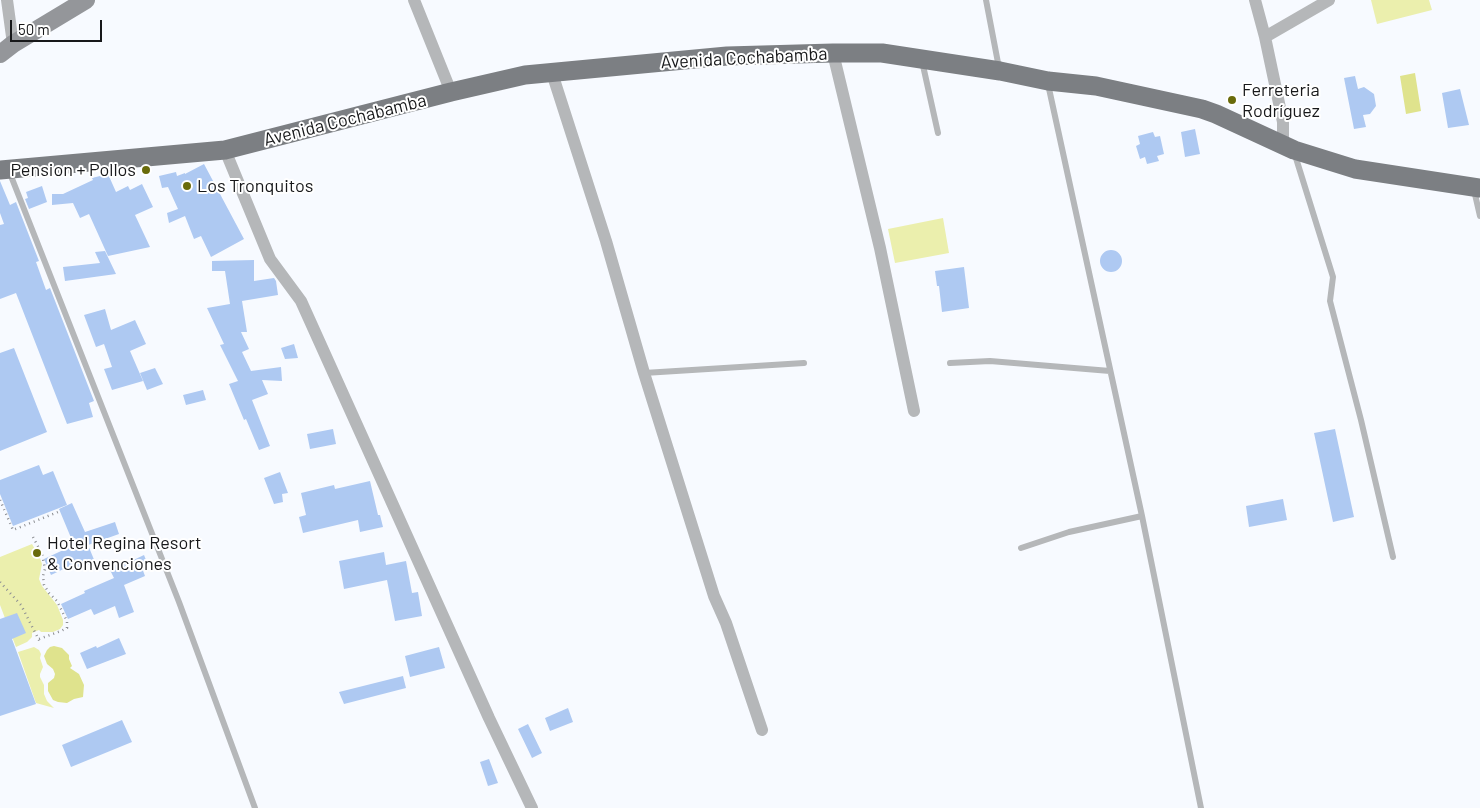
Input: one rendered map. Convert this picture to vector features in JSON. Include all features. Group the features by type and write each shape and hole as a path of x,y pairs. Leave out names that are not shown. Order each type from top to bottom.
{"main road":[{"name":"Avenida Cochabamba","path":"4,170 225,150 525,75 727,56 882,53 1000,71 1048,81 1096,86 1202,109 1288,148 1355,169 1477,187"}],"street":[{"path":"6,0 7,49"},
{"path":"7,49 86,0"},
{"path":"414,0 451,92"},
{"path":"1254,0 1265,37 1288,148"},
{"path":"1265,37 1328,0"},
{"path":"833,53 880,248 914,411"},
{"path":"552,72 606,241 644,373 714,596 726,623 762,730"},
{"path":"225,150 270,259 301,301 532,808"}],"lane":[{"path":"986,0 1000,71"},
{"path":"922,60 938,133"},
{"path":"1048,81 1142,516 1202,808"},
{"path":"1288,148 1332,277 1330,301 1361,420 1393,558"},
{"path":"4,170 179,602 255,808"},
{"path":"1477,187 1480,216"},
{"path":"950,363 990,360 1110,371"},
{"path":"644,373 804,363"},
{"path":"1021,548 1069,532 1142,516"}],"path":[{"path":"0,500 13,530 58,512"},
{"path":"32,537 42,554 45,569 43,576 44,584 57,601 67,621 67,628 39,639"},
{"path":"0,582 21,605 41,644"}],"shaded area":[{"path":"1371,0 1429,0 1432,10 1377,24"},
{"path":"1415,73 1421,111 1406,114 1400,76"},
{"path":"943,218 949,253 895,263 888,229"},
{"path":"32,544 42,564 39,579 42,586 57,605 63,625 60,629 53,632 41,632 39,630 32,633 32,637 27,642 16,647 0,605 0,557"},
{"path":"34,647 41,654 40,658 43,667 40,677 44,685 44,694 47,701 54,708 36,703 18,652"},
{"path":"50,647 62,648 69,655 72,666 70,668 79,674 84,685 83,697 67,703 53,700 48,691 48,683 54,678 55,674 53,669 47,664 44,656"}],"building":[{"path":"1355,76 1358,89 1364,87 1374,94 1376,106 1370,114 1363,115 1366,127 1354,129 1344,78"},
{"path":"1460,89 1469,125 1448,128 1442,93"},
{"path":"1195,129 1200,154 1185,157 1181,132"},
{"path":"1153,132 1155,137 1160,136 1164,154 1157,156 1159,161 1147,164 1145,157 1140,159 1136,146 1140,144 1138,136"},
{"path":"204,164 244,239 211,257 201,236 194,239 185,216 169,223 167,213 178,209 168,187 162,188 159,176 176,172 177,176 185,174"},
{"path":"108,174 116,192 128,186 130,190 142,184 153,207 135,215 150,247 108,256 89,214 80,218 73,203 52,205 52,194 63,194 93,180 92,178"},
{"path":"0,181 10,205 16,202 39,261 36,262 46,290 50,288 94,401 89,403 93,417 67,424 16,293 0,299 0,225 4,224 0,213"},
{"path":"42,186 47,202 29,209 25,199 28,198 26,192"},
{"path":"1111,250 1119,253 1122,261 1119,269 1111,272 1103,269 1100,261 1103,253"},
{"path":"105,251 116,274 65,281 63,267 100,263 95,252"},
{"path":"254,260 254,281 274,278 278,295 242,301 247,332 241,332 249,349 242,352 251,371 281,367 282,381 262,380 268,394 252,400 270,446 259,450 229,384 238,381 220,345 224,344 207,308 230,304 225,271 212,271 212,261"},
{"path":"964,267 969,308 942,312 935,271"},
{"path":"105,309 111,330 135,320 146,344 130,351 143,381 112,390 104,369 112,367 104,344 96,347 84,315"},
{"path":"294,344 298,358 285,359 281,348"},
{"path":"14,348 47,432 0,451 0,353"},
{"path":"155,368 163,384 147,390 140,373"},
{"path":"203,390 206,400 186,405 183,395"},
{"path":"333,429 336,444 310,449 307,434"},
{"path":"1335,429 1354,517 1333,522 1314,433"},
{"path":"39,465 43,475 53,471 67,505 13,526 0,494 0,480"},
{"path":"280,472 288,493 282,494 283,502 274,504 264,478"},
{"path":"370,481 378,515 380,515 383,527 360,532 358,520 303,533 299,517 306,515 301,493 334,485 335,489"},
{"path":"1283,499 1287,520 1249,527 1246,506"},
{"path":"72,503 85,532 115,522 119,534 88,545 95,562 79,569 76,563 51,575 44,559 74,545 59,509"},
{"path":"384,552 386,565 406,561 412,593 418,592 422,616 395,621 387,580 344,589 339,561"},
{"path":"144,555 148,565 142,568 145,576 124,585 134,612 119,618 115,606 94,615 91,609 68,619 61,604 85,593 84,591 114,578 109,568 124,561 125,564"},
{"path":"17,613 26,633 12,639 36,704 0,716 0,619"},
{"path":"119,638 126,654 87,669 80,653"},
{"path":"439,647 445,668 410,677 405,656"},
{"path":"403,676 406,688 344,704 339,692"},
{"path":"568,708 573,722 550,731 545,718"},
{"path":"122,720 132,742 71,767 62,745"},
{"path":"528,724 542,753 532,758 518,729"},
{"path":"489,759 498,783 488,786 480,762"}],"place":[{"name":"Ferreteria Rodríguez","path":"1232,100"},
{"name":"Pension + Pollos","path":"146,170"},
{"name":"Los Tronquitos","path":"187,186"},
{"name":"Hotel Regina Resort & Convenciones","path":"37,553"}]}
